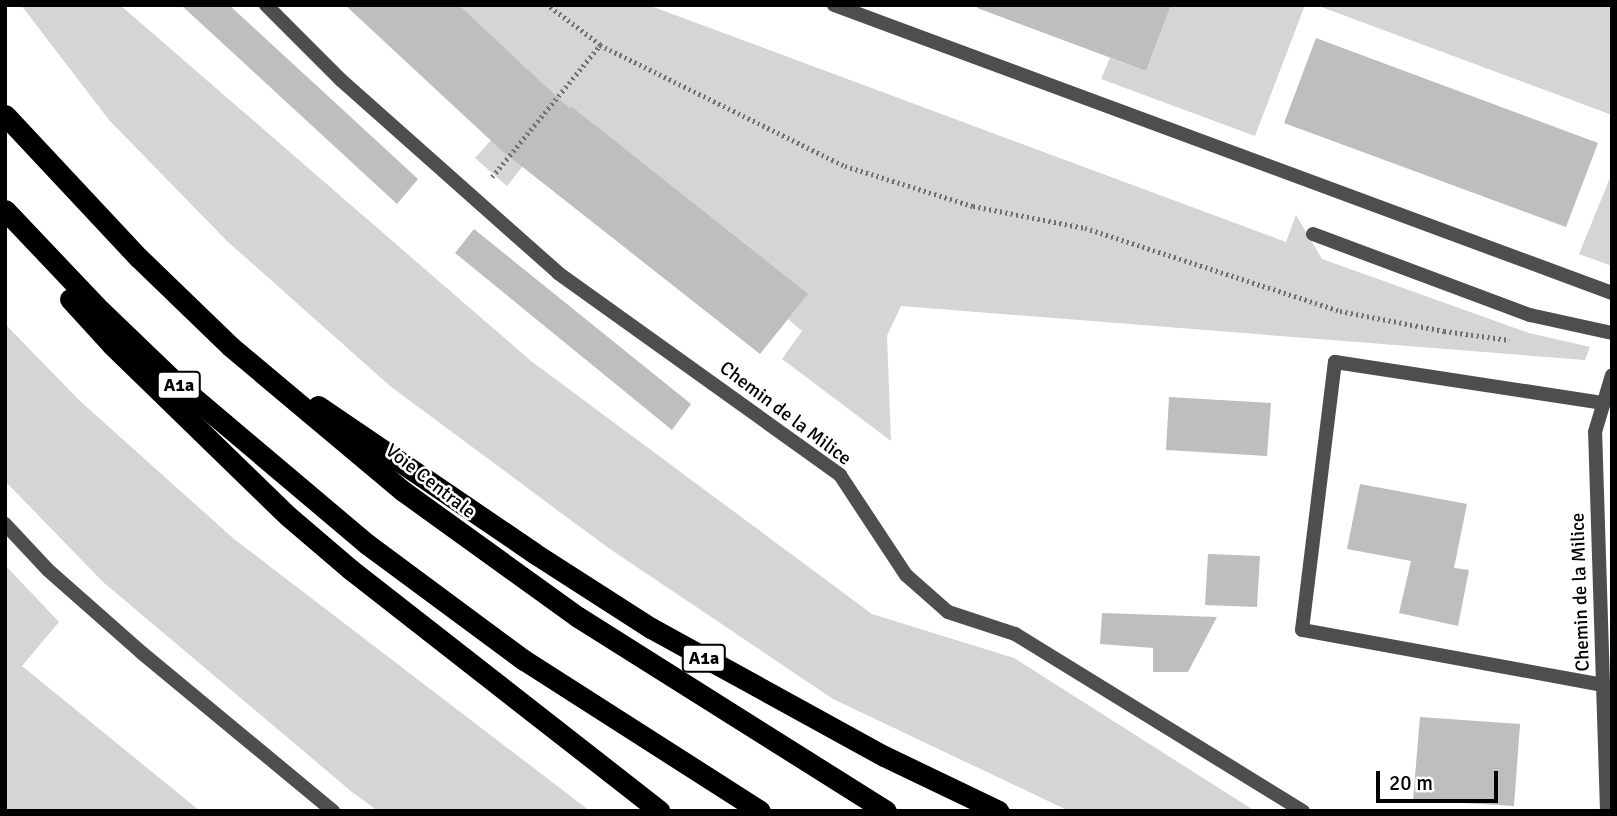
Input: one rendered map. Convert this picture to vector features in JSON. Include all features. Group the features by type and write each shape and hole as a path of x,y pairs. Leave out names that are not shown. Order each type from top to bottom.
{"highway":[{"name":"Voie Centrale","path":"5,115 139,258 230,346 316,421 486,553 676,681 886,811"},
{"name":"A1a","path":"5,210 96,306 174,381 367,544 524,660 760,811"},
{"name":"A1a","path":"5,227 112,345 289,516 350,569 660,811"},
{"name":"A1a","path":"230,346 523,546 651,628 872,749 999,811"}],"street":[{"name":"Chemin de la Milice","path":"266,5 341,80 558,273 840,475 906,575 948,612 1015,634 1303,811"},
{"path":"834,5 1612,293"},
{"path":"1313,234 1530,315 1612,333"},
{"path":"1603,685 1302,629 1335,362 1604,403"},
{"name":"Chemin de la Milice","path":"1607,811 1609,781 1603,685 1595,432 1612,375"},
{"path":"5,524 48,570 142,653 332,811"}],"path":[{"path":"547,5 600,45 744,118 858,170 973,206 1085,228 1340,311 1444,331 1521,341"},
{"path":"473,199 600,45"}],"shaded area":[{"path":"21,5 120,5 531,361 872,614 1014,658 1255,811 1069,811 833,699 607,547 390,386 227,241 109,120"},
{"path":"459,5 648,5 1286,242 1296,215 1322,259 1529,333 1590,347 1585,360 901,306 887,336 891,441 782,359 802,331 788,319 807,295 571,106 507,186 475,158 542,83"},
{"path":"1171,5 1305,5 1255,136 1101,79 1110,58 1146,71"},
{"path":"1316,5 1612,5 1612,115"},
{"path":"1612,173 1612,266 1579,254"},
{"path":"5,324 80,401 234,539 590,811 378,811 352,792 103,582 5,481"},
{"path":"5,565 59,622 22,666 200,811 5,811"}],"building":[{"path":"181,5 229,5 418,179 397,204"},
{"path":"345,5 459,5 569,108 571,106 808,294 760,354 501,150"},
{"path":"978,5 1171,5 1146,71 977,8"},
{"path":"1316,38 1598,143 1566,227 1284,123"},
{"path":"474,229 691,404 672,430 455,253"},
{"path":"1169,397 1271,403 1267,456 1166,450"},
{"path":"1360,484 1467,504 1454,568 1469,570 1458,626 1399,613 1411,561 1347,549"},
{"path":"1208,554 1260,556 1257,607 1205,605"},
{"path":"1102,613 1217,617 1188,672 1153,672 1153,648 1100,644"},
{"path":"1420,717 1520,724 1514,806 1413,800"}]}
